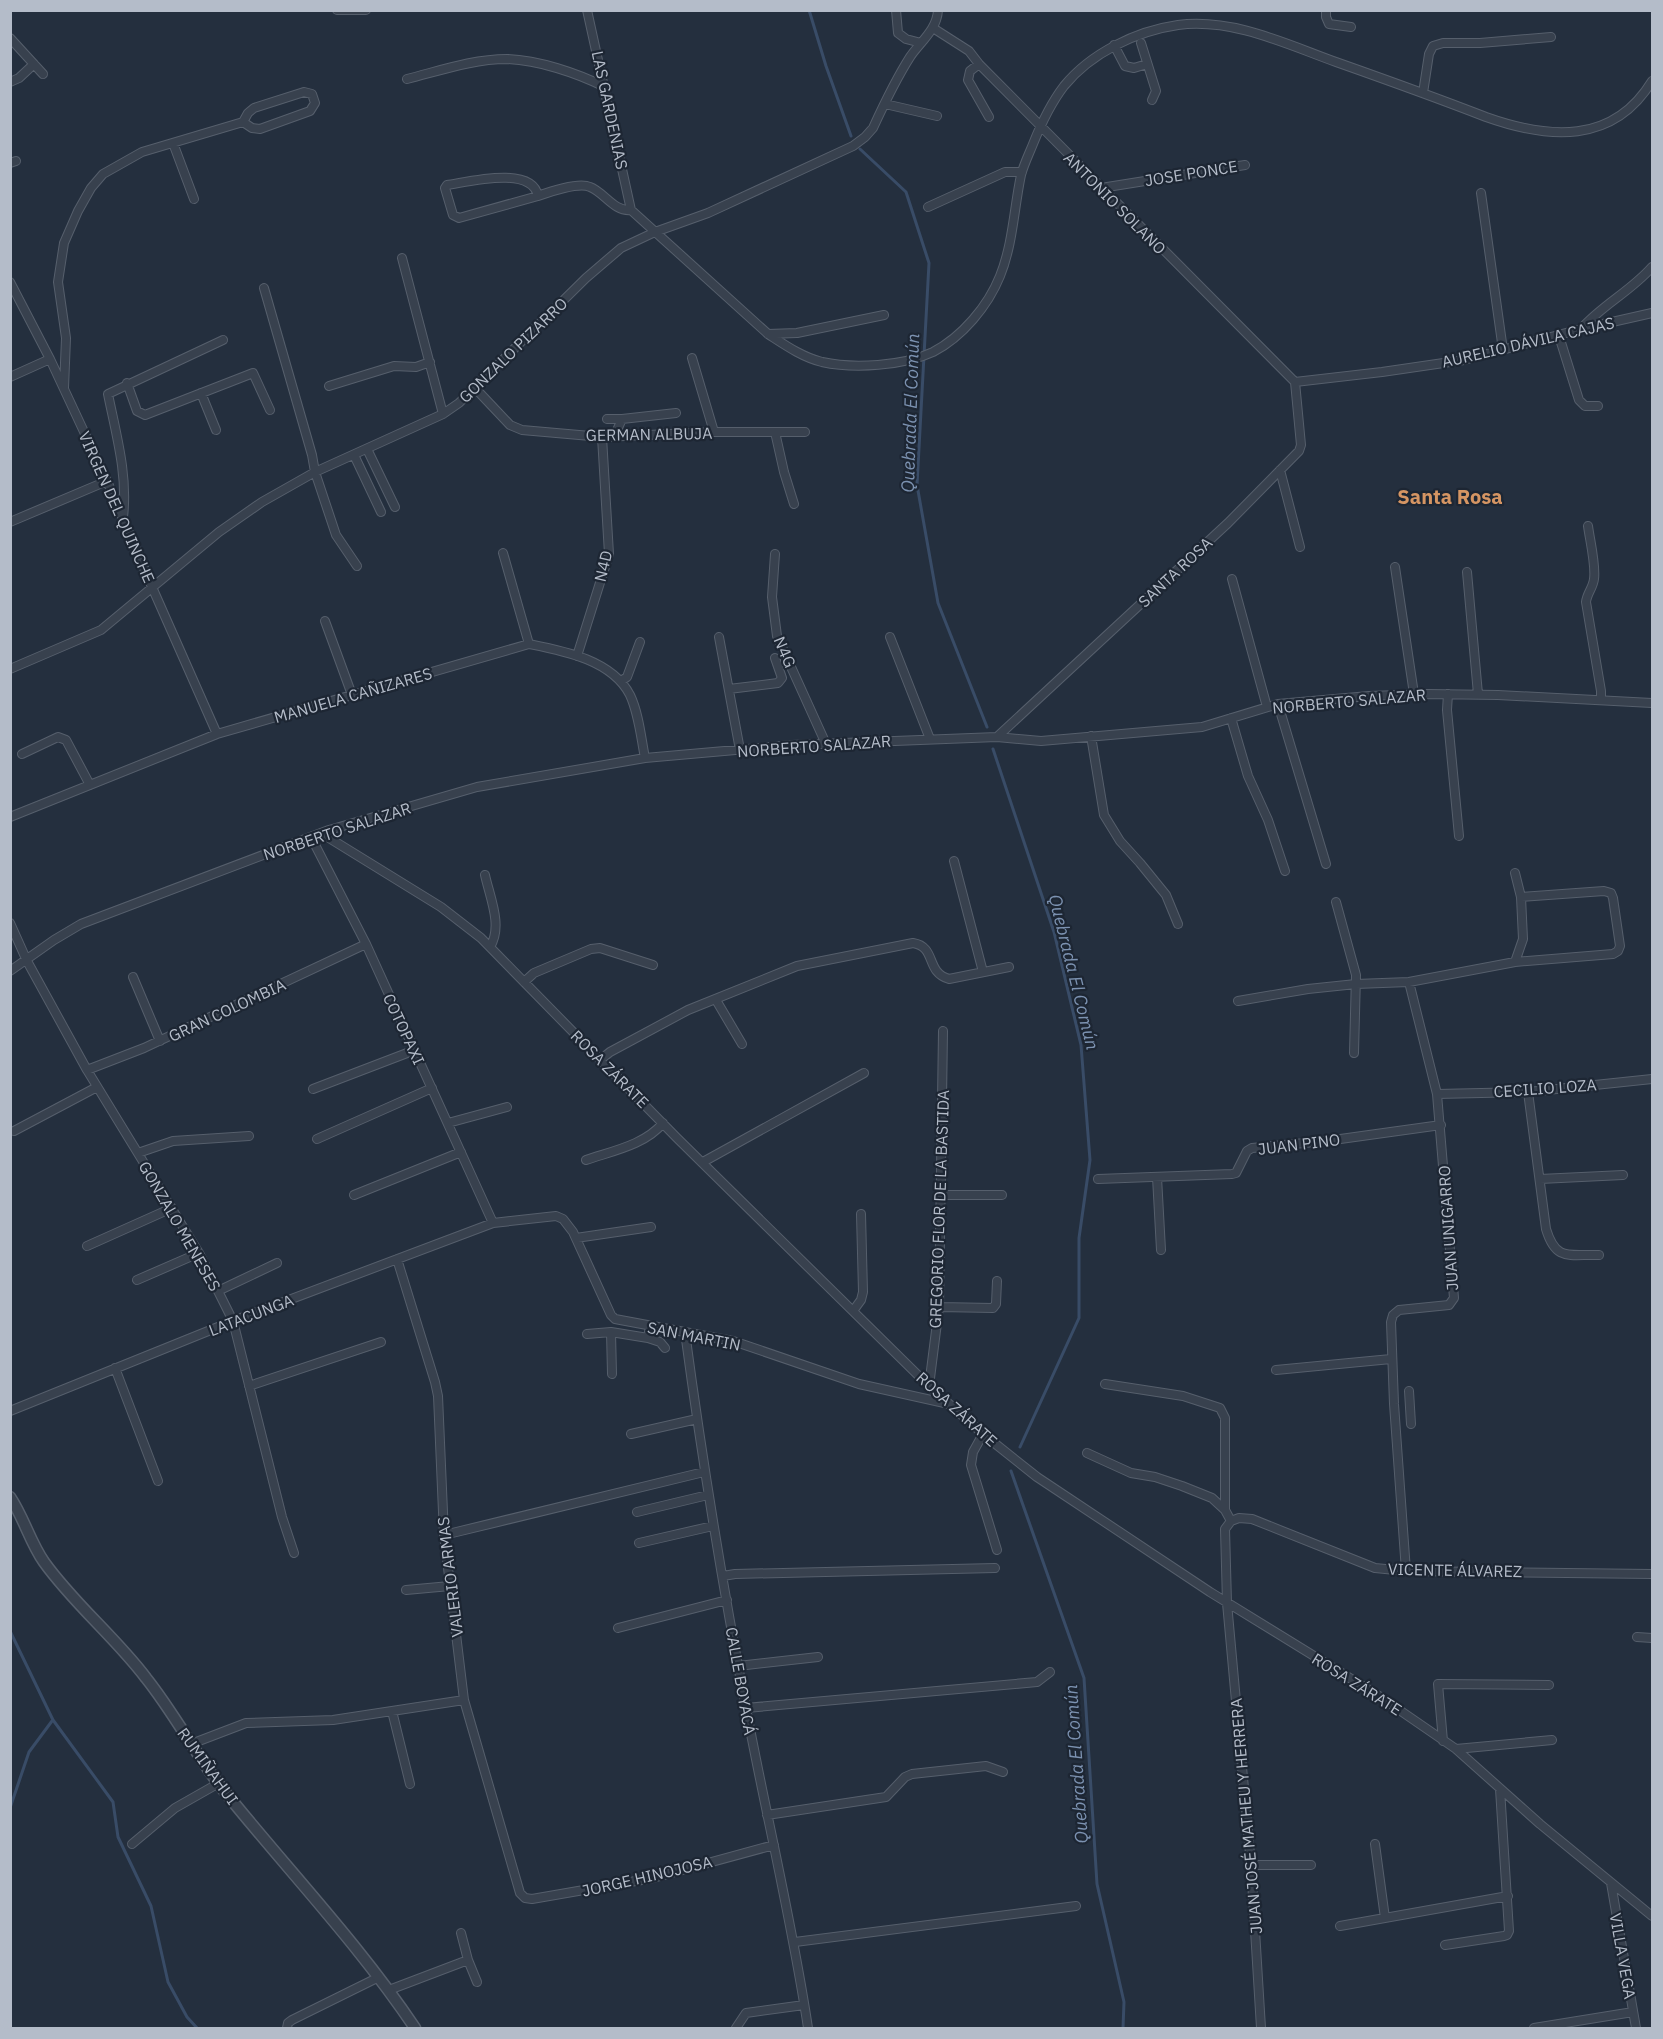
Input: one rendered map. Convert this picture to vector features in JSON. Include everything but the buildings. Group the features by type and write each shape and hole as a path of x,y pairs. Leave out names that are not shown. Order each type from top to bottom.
{"street":[{"path":"337,10 366,10"},
{"name":"LAS GARDENIAS","path":"587,10 631,210"},
{"path":"896,10 898,33 902,37 921,43"},
{"name":"GONZALO PIZARRO","path":"10,669 101,630 219,532 262,502 315,472 443,414 459,403 603,262 621,248 655,232 708,213 853,146 873,128 910,58 937,21 938,10"},
{"path":"1326,10 1329,24 1351,27"},
{"path":"538,196 537,189 531,184 516,178 492,178 447,185 445,188 455,218 580,186 590,186 618,207 631,210 768,334 802,355 821,362 860,366 878,365 916,358 932,352 949,342 978,314 1000,276 1022,172 1040,126 1064,86 1089,63 1114,45 1153,31 1197,23 1241,29 1515,127 1557,133 1594,128 1611,121 1630,107 1653,81"},
{"name":"ANTONIO SOLANO","path":"933,28 969,51 979,64 1101,188 1295,382"},
{"path":"1423,93 1430,50 1437,44 1551,37"},
{"path":"10,38 44,74"},
{"path":"1141,43 1156,91 1152,100"},
{"path":"1114,45 1125,66 1134,68 1148,64"},
{"path":"407,78 470,63 505,59 566,71 605,87"},
{"path":"10,82 19,78 34,64"},
{"path":"979,64 970,71 968,80 989,117"},
{"path":"64,388 66,338 58,282 64,243 91,188 103,174 142,152 243,122 254,108 304,93 312,94 315,103 310,111 260,129 252,128 243,122"},
{"path":"885,104 937,116"},
{"path":"173,143 194,199"},
{"name":"JOSE PONCE","path":"1101,188 1245,165"},
{"path":"928,207 1005,172 1022,172"},
{"path":"1481,193 1503,350"},
{"path":"402,258 443,414"},
{"path":"1581,329 1594,315 1640,281 1653,267"},
{"name":"VIRGEN DEL QUINCHE","path":"10,282 50,359 107,481 217,734"},
{"path":"264,288 315,472 336,535 357,566"},
{"name":"AURELIO DÁVILA CAJAS","path":"1295,382 1444,363 1581,329 1653,314"},
{"path":"768,334 796,333 884,315"},
{"path":"1559,336 1579,400 1585,406 1598,406"},
{"path":"123,518 125,491 122,465 108,394 127,383 223,340"},
{"path":"692,358 714,432"},
{"path":"10,377 50,359"},
{"path":"330,386 394,366 416,367 430,362"},
{"path":"127,383 137,411 145,415 253,373 270,410"},
{"name":"SANTA ROSA","path":"997,737 1228,524 1299,451 1301,445 1295,382"},
{"name":"GERMAN ALBUJA","path":"475,388 510,425 522,430 603,437 714,432 805,432"},
{"path":"201,393 216,430"},
{"path":"607,419 676,413"},
{"path":"614,437 622,419"},
{"path":"775,432 778,452 794,504"},
{"name":"N4D","path":"577,656 609,554 603,437"},
{"path":"367,449 395,507"},
{"path":"354,455 381,512"},
{"path":"1280,470 1300,547"},
{"path":"10,522 107,481"},
{"path":"1588,526 1595,577 1586,602 1601,700"},
{"path":"503,553 529,644 577,656 607,670 621,681 630,696 637,717 645,758"},
{"name":"N4G","path":"775,554 772,597 777,636 826,744"},
{"path":"1395,567 1414,694"},
{"path":"1467,572 1478,694"},
{"path":"1232,579 1267,707"},
{"path":"325,621 352,695"},
{"path":"719,637 740,750"},
{"path":"890,637 930,739"},
{"path":"621,681 627,677 640,642"},
{"name":"MANUELA CAÑIZARES","path":"10,818 217,734 529,644"},
{"path":"729,689 778,683 782,678 775,658"},
{"name":"NORBERTO SALAZAR","path":"10,971 81,924 321,833 477,787 645,758 826,744 930,739 997,737 1041,741 1202,727 1278,704 1414,694 1478,694 1653,703"},
{"path":"1448,694 1447,710 1459,836"},
{"path":"1278,704 1326,864"},
{"path":"1231,718 1248,776 1268,820 1285,871"},
{"path":"1091,736 1104,815 1120,841 1166,895 1178,924"},
{"path":"22,754 62,737 66,740 90,785"},
{"name":"ROSA ZÁRATE","path":"321,833 441,907 490,947 600,1060 853,1311 929,1386 983,1434 1037,1477 1227,1603 1379,1696 1456,1749 1500,1789 1653,1916"},
{"name":"COTOPAXI","path":"311,837 366,944 493,1223"},
{"path":"954,861 983,972"},
{"path":"1515,873 1521,897 1523,939 1515,962"},
{"path":"485,875 497,926 495,939 490,947"},
{"path":"1238,1001 1308,989 1409,982 1515,962 1613,954 1618,951 1620,946 1611,893 1604,891 1521,897"},
{"path":"1336,902 1356,975 1354,1053"},
{"name":"GONZALO MENESES","path":"10,923 27,961 87,1070 199,1253 234,1321 282,1517 294,1553"},
{"path":"600,1060 610,1052 688,1011 797,966 913,943 922,945 927,950 933,967 942,977 949,979 1009,967"},
{"name":"GRAN COLOMBIA","path":"87,1070 160,1041 366,944"},
{"path":"524,982 534,973 591,949 600,948 654,965"},
{"path":"133,977 160,1041"},
{"name":"JUAN UNIGARRO","path":"1406,1571 1391,1359 1391,1322 1393,1315 1399,1310 1449,1305 1454,1298 1437,1094 1409,982"},
{"path":"716,1000 742,1044"},
{"name":"GREGORIO FLOR DE LA BASTIDA","path":"929,1386 939,1307 943,1031"},
{"path":"313,1089 414,1050"},
{"path":"703,1162 864,1073"},
{"name":"CECILIO LOZA","path":"1437,1094 1528,1092 1653,1079"},
{"path":"14,1131 97,1087"},
{"path":"317,1139 432,1088"},
{"path":"1528,1092 1546,1229 1554,1249 1562,1254 1599,1255"},
{"path":"448,1124 507,1107"},
{"path":"586,1160 643,1140 655,1133 663,1123"},
{"name":"JUAN PINO","path":"1098,1179 1232,1174 1236,1173 1247,1151 1252,1148 1326,1141 1440,1125"},
{"path":"138,1153 173,1141 249,1136"},
{"path":"354,1195 461,1152"},
{"path":"1540,1179 1623,1175"},
{"path":"1157,1177 1161,1250"},
{"path":"940,1195 1002,1195"},
{"path":"87,1246 172,1208"},
{"path":"853,1311 864,1292 861,1214"},
{"name":"SAN MARTIN","path":"493,1223 555,1216 568,1224 611,1315 621,1322 733,1341 859,1384 949,1404"},
{"name":"LATACUNGA","path":"10,1412 234,1321 493,1223"},
{"path":"576,1238 651,1227"},
{"path":"136,1280 199,1253"},
{"name":"VALERIO ARMAS","path":"397,1259 438,1396 444,1535 464,1700 520,1893"},
{"path":"218,1291 277,1263"},
{"path":"939,1307 995,1306 997,1281"},
{"path":"648,1338 650,1326"},
{"path":"611,1332 612,1374"},
{"path":"586,1334 611,1332 648,1338 660,1342 666,1348"},
{"name":"CALLE BOYACÁ","path":"685,1332 704,1472 726,1600 767,1815 795,1942 808,2028"},
{"path":"249,1386 381,1342"},
{"path":"1276,1370 1391,1359"},
{"path":"115,1368 158,1481"},
{"path":"1105,1384 1183,1396 1220,1408 1225,1418 1225,1510"},
{"path":"1409,1391 1411,1424"},
{"path":"1394,1404 1409,1403"},
{"path":"631,1434 697,1419"},
{"path":"983,1434 973,1452 971,1465 997,1550"},
{"path":"1087,1453 1131,1473 1182,1486 1212,1498 1225,1510 1231,1521 1225,1529 1227,1603"},
{"path":"444,1535 704,1472"},
{"path":"637,1512 708,1495"},
{"name":"RUMIÑAHUI","path":"10,1497 21,1513 45,1563 147,1678 190,1744 219,1783 379,1977 415,2028"},
{"name":"VICENTE ÁLVAREZ","path":"1231,1521 1239,1518 1252,1519 1375,1568 1406,1571 1653,1574"},
{"path":"639,1543 713,1526"},
{"path":"723,1576 995,1568"},
{"path":"406,1590 450,1586"},
{"path":"618,1628 726,1600"},
{"name":"JUAN JOSÉ MATHEU Y HERRERA","path":"1227,1603 1251,1865 1261,2028"},
{"path":"1637,1637 1653,1638"},
{"path":"738,1666 818,1657"},
{"path":"746,1708 1037,1682 1044,1679 1050,1672"},
{"path":"1443,1741 1438,1684 1549,1685"},
{"path":"190,1744 246,1723 333,1720 464,1700"},
{"path":"392,1711 410,1784"},
{"path":"1456,1749 1552,1740"},
{"path":"767,1815 886,1797 905,1777 912,1774 986,1766 1004,1772"},
{"path":"132,1844 176,1808 219,1783"},
{"path":"1445,1945 1507,1935 1509,1930 1500,1789"},
{"path":"1375,1844 1385,1918"},
{"name":"JORGE HINOJOSA","path":"520,1893 525,1898 532,1899 592,1890 653,1878 774,1845"},
{"path":"1251,1865 1311,1865"},
{"name":"VILLA VEGA","path":"1611,1883 1636,2028"},
{"path":"1340,1926 1508,1896"},
{"path":"795,1942 1077,1906"},
{"path":"461,1933 477,1982"},
{"path":"389,1990 468,1960"},
{"path":"286,2028 292,2020 379,1977"},
{"path":"736,2028 746,2013 804,2005"},
{"path":"1534,2028 1633,2012"}],"waterway":[{"name":"Quebrada El Común","path":"809,10 851,136"},
{"name":"Quebrada El Común","path":"860,149 906,192 929,263 917,485 938,603 987,727"},
{"name":"Quebrada El Común","path":"993,749 1054,932 1081,1045 1090,1160 1079,1238 1079,1318 1020,1447"},
{"name":"Quebrada El Común","path":"1011,1471 1084,1678 1097,1884 1124,2002 1123,2028"},
{"path":"10,1631 53,1720 113,1802 118,1837 151,1906 168,1982 187,2017 197,2028"},
{"path":"10,1808 29,1752 52,1721"}],"district":[{"name":"Santa Rosa","path":"1450,496"}]}
